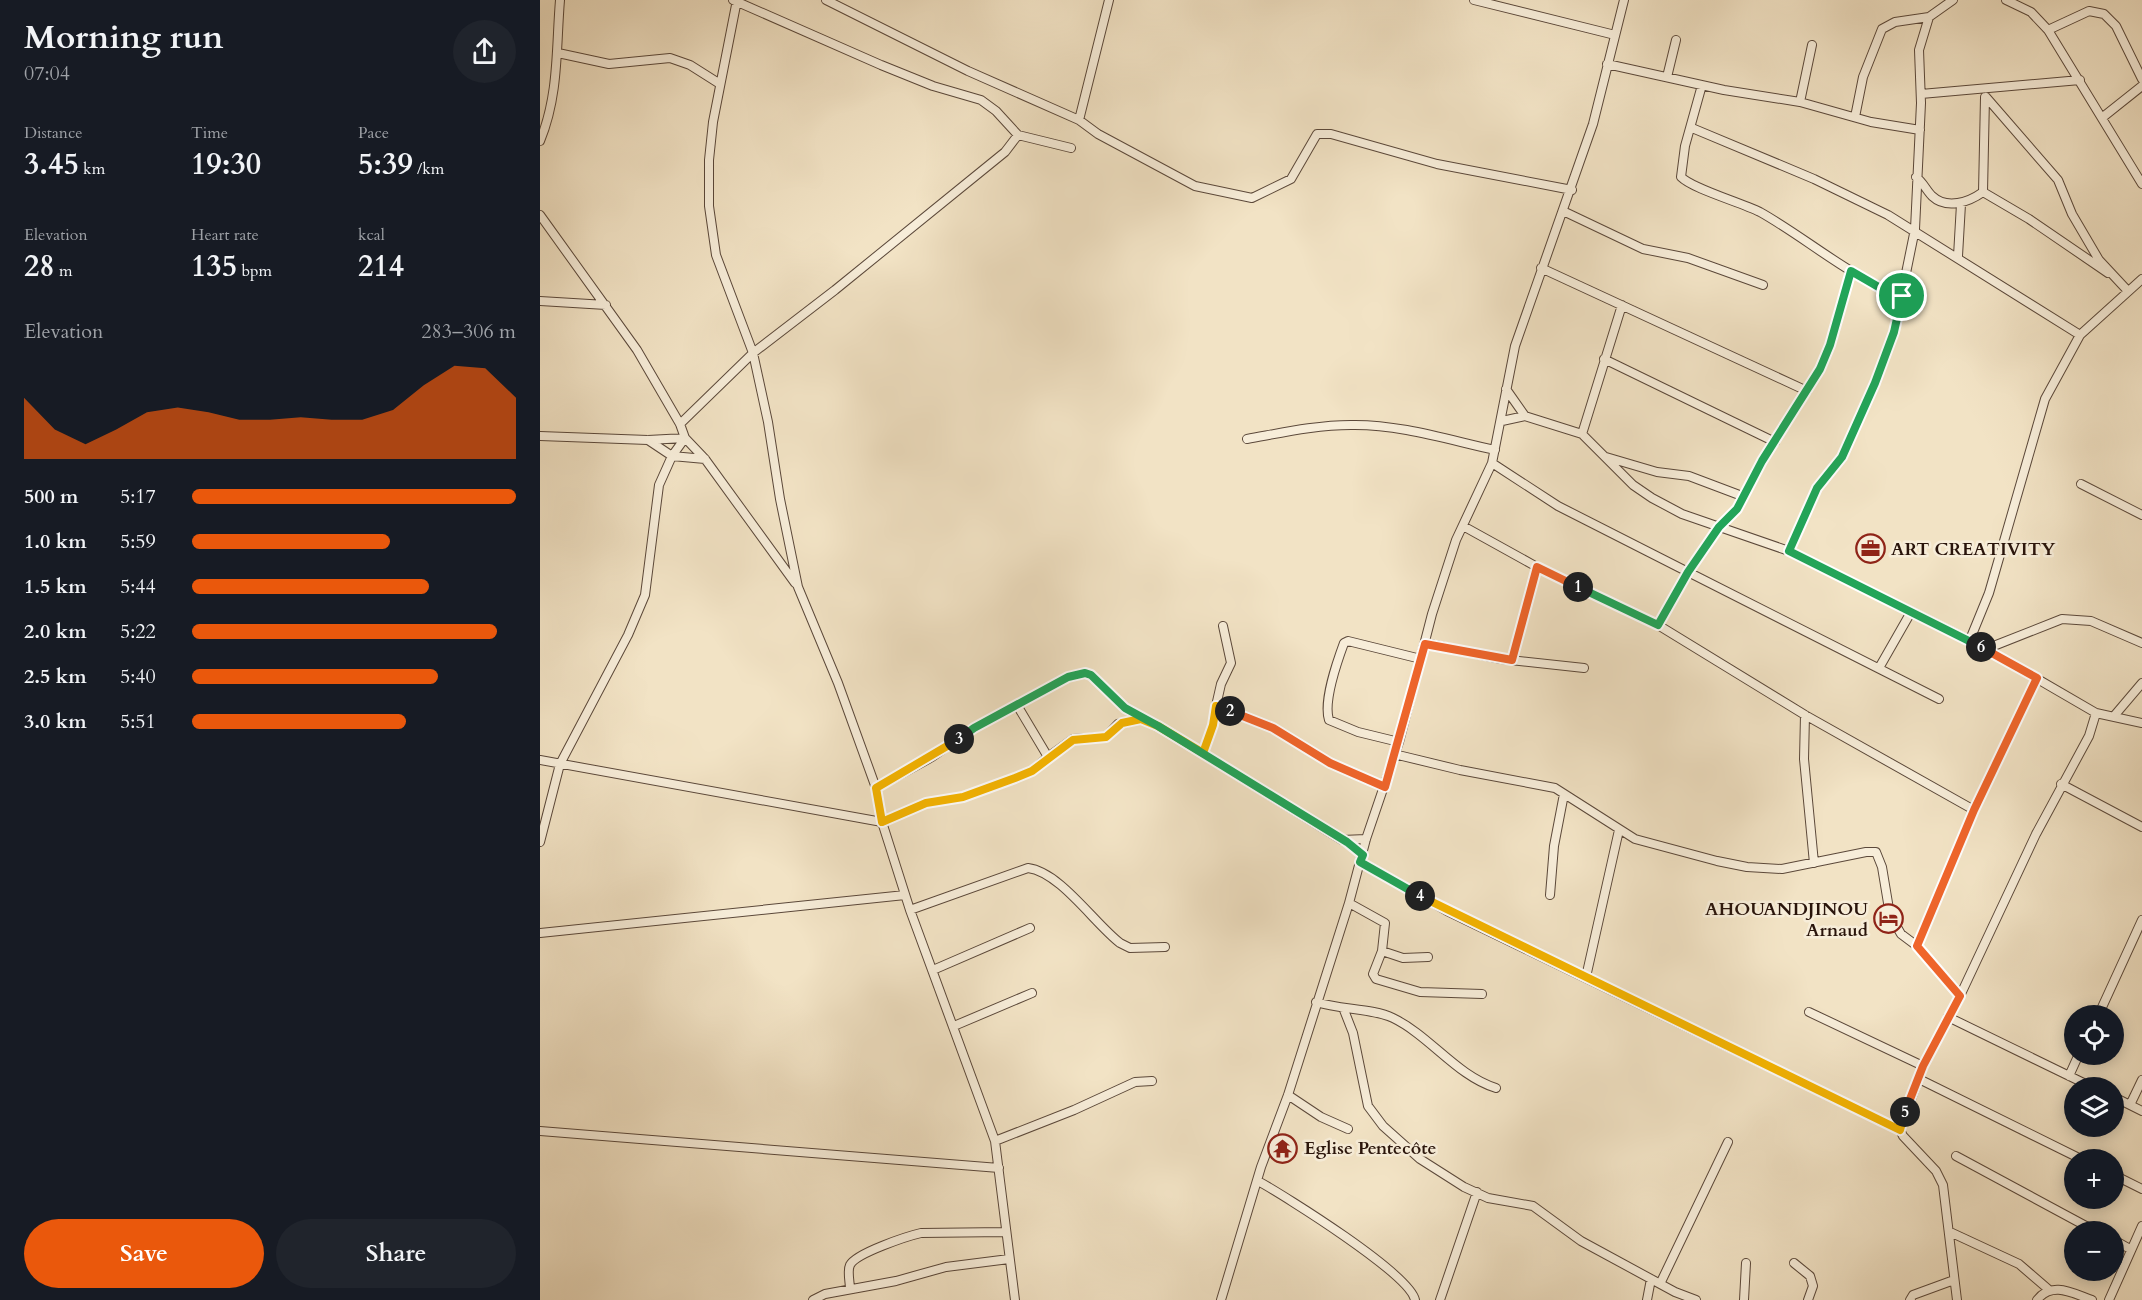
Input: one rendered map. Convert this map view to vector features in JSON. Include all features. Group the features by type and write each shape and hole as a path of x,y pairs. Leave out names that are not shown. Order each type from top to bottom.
{"street":[{"path":"540,141 552,106 558,53 560,0"},
{"path":"826,0 968,71 1079,120 1098,134 1195,186 1252,198 1291,179 1317,134 1331,135 1437,164 1572,190"},
{"path":"1079,120 1109,0"},
{"path":"1474,0 1611,34"},
{"path":"1221,1300 1349,903 1366,839 1399,742 1456,540 1492,463 1515,346 1541,268 1572,190 1593,124 1624,0"},
{"path":"1855,117 1863,77 1882,29 1895,21 1929,17 1953,0"},
{"path":"2006,0 2031,12 2048,30 2142,184"},
{"path":"2089,11 2091,0"},
{"path":"1015,1300 995,1141 910,910 882,822 876,788 838,683 798,587 753,353 722,274 713,240 709,160 735,1 933,86 981,100 996,111 1018,135 1071,148"},
{"path":"2048,30 2089,11 2110,18 2142,79"},
{"path":"1789,551 1817,488 1842,457 1875,383 1894,332 1915,229 1921,94 1919,50 1929,17"},
{"path":"1667,77 1676,40"},
{"path":"1800,102 1812,45"},
{"path":"558,53 609,64 670,58 690,65 720,84"},
{"path":"1607,64 1702,85 1800,102 1855,117 1920,130"},
{"path":"1921,94 1984,93 2080,80"},
{"path":"1702,85 1680,167 1680,174 1684,180 1732,198 1762,213 1851,271 1882,289 1902,296"},
{"path":"2103,117 2142,86"},
{"path":"1983,192 1984,93"},
{"path":"1984,93 2058,180 2072,214 2099,260 2127,290"},
{"path":"1692,128 1835,188 1915,229 2080,336"},
{"path":"680,424 753,353 835,290 1005,152 1018,135"},
{"path":"1916,177 1937,199 1960,204 1983,192"},
{"path":"1983,192 2029,219 2071,250 2111,275"},
{"path":"1958,256 1960,204"},
{"path":"1563,211 1643,249 1688,258 1763,285"},
{"path":"540,215 606,305 680,424 685,438 705,459 798,587"},
{"path":"1541,268 1807,391"},
{"path":"1658,625 1688,572 1719,527 1737,509 1742,496 1807,391 1830,345 1851,271"},
{"path":"1970,642 1989,593 2045,399 2080,336 2127,290 2142,279"},
{"path":"540,301 606,305"},
{"path":"1582,434 1622,305"},
{"path":"1604,359 1775,442"},
{"path":"1506,389 1525,416"},
{"path":"1502,421 1525,416 1582,434 1633,485 1652,498 1682,513 1789,551 1986,649 2096,712 2142,723"},
{"path":"1247,439 1320,427 1352,425 1384,427 1496,450"},
{"path":"540,436 648,440 685,438"},
{"path":"540,842 560,764 628,635 645,595 659,485 672,456 685,438"},
{"path":"648,440 672,456 705,459"},
{"path":"1606,457 1657,472 1689,476 1742,496"},
{"path":"1492,463 1558,506 1939,699"},
{"path":"2081,484 2142,514"},
{"path":"1463,526 1537,567 1658,625 1806,714 1974,810"},
{"path":"1512,660 1537,567"},
{"path":"1879,668 1911,612"},
{"path":"1986,649 2062,619 2091,621 2142,643"},
{"path":"1203,753 1213,725 1221,684 1231,663 1223,626"},
{"path":"1399,742 1358,732 1329,720 1327,705 1338,660 1344,643 1348,641 1421,659"},
{"path":"1425,644 1512,660 1584,668"},
{"path":"876,788 1017,705 1068,677 1085,673 1141,719 1158,726 1347,842 1362,859 1447,911 1900,1130 1936,1171 1943,1185 1957,1300"},
{"path":"1917,946 1974,810 2037,678"},
{"path":"2114,716 2142,683"},
{"path":"1017,705 1048,757"},
{"path":"1216,706 1273,728 1330,763 1385,787"},
{"path":"1900,1130 1923,1066 1960,996 2007,891 2061,784 2089,736 2096,712"},
{"path":"1806,714 1804,759 1814,863"},
{"path":"540,760 882,822 926,803 963,797 1015,778 1032,771 1073,740 1106,737 1118,724 1141,719"},
{"path":"1394,754 1521,783 1555,788 1619,830 1656,846 1747,867 1782,869 1876,852 1880,859 1890,915 1900,934 1917,946 1960,996"},
{"path":"2061,784 2142,827"},
{"path":"1550,895 1554,846 1564,794"},
{"path":"1586,977 1619,830"},
{"path":"1347,842 1366,839"},
{"path":"910,910 1028,868 1039,869 1072,896 1120,943 1130,948 1165,947"},
{"path":"540,933 905,895"},
{"path":"1349,903 1382,919 1385,929 1382,951 1373,974 1376,979 1386,984 1433,994 1482,994"},
{"path":"2103,1005 2142,920"},
{"path":"933,970 1030,928"},
{"path":"1382,951 1403,958 1428,957"},
{"path":"954,1026 1032,993"},
{"path":"1316,1002 1344,1010 1391,1017 1421,1035 1477,1079 1496,1088"},
{"path":"1344,1010 1353,1033 1368,1106 1383,1126 1420,1160 1464,1187 1488,1198 1533,1206 1581,1241 1660,1284 1696,1300"},
{"path":"1809,1012 1923,1066"},
{"path":"1948,1017 2069,1076 2074,1065"},
{"path":"1919,1079 2064,1151"},
{"path":"2130,1105 2142,1080"},
{"path":"995,1141 1074,1110 1135,1082 1152,1081"},
{"path":"1288,1095 1321,1117 1348,1129"},
{"path":"2124,1102 2142,1111"},
{"path":"540,1131 999,1168"},
{"path":"1660,1284 1728,1142"},
{"path":"1956,1156 2077,1221"},
{"path":"2124,1179 2142,1189"},
{"path":"1258,1181 1285,1196 1380,1262 1410,1288 1415,1300"},
{"path":"1440,1300 1477,1192"},
{"path":"2109,1300 2142,1226"},
{"path":"850,1289 849,1269 854,1259 911,1235 1006,1232"},
{"path":"1950,1232 2019,1264 2048,1289 2058,1289 2092,1300"},
{"path":"2124,1246 2130,1249"},
{"path":"813,1300 825,1294 896,1281 946,1267 1009,1259"},
{"path":"1744,1300 1746,1263"},
{"path":"1794,1263 1810,1276 1813,1286 1808,1300"},
{"path":"1647,1300 1651,1279"},
{"path":"1910,1300 1913,1294 1954,1280"},
{"path":"2037,1300 2048,1289"}],"place":[{"name":"ART CREATIVITY","path":"1870,549"},
{"name":"AHOUANDJINOU Arnaud","path":"1889,919"},
{"name":"Eglise Pentecôte","path":"1283,1148"}],"route":[{"path":"1902,296 1882,289 1851,271 1830,345 1820,369 1762,461 1737,509 1719,527 1688,572 1658,625 1537,567 1512,660 1425,644 1385,787 1330,763 1273,728 1216,706 1213,725 1203,753 1158,726 1141,719 1122,723 1118,724 1106,737 1080,737 1073,740 1032,771 963,797 926,803 882,822 876,788 932,757 974,728 1068,677 1085,673 1091,675 1113,698 1141,719 1149,723 1158,726 1347,842 1363,855 1360,862 1447,911 1900,1130 1900,1124 1923,1066 1960,996 1946,983 1917,946 1974,810 2037,678 1986,649 1789,551 1817,488 1842,457 1875,383 1894,332 1902,296"}]}
